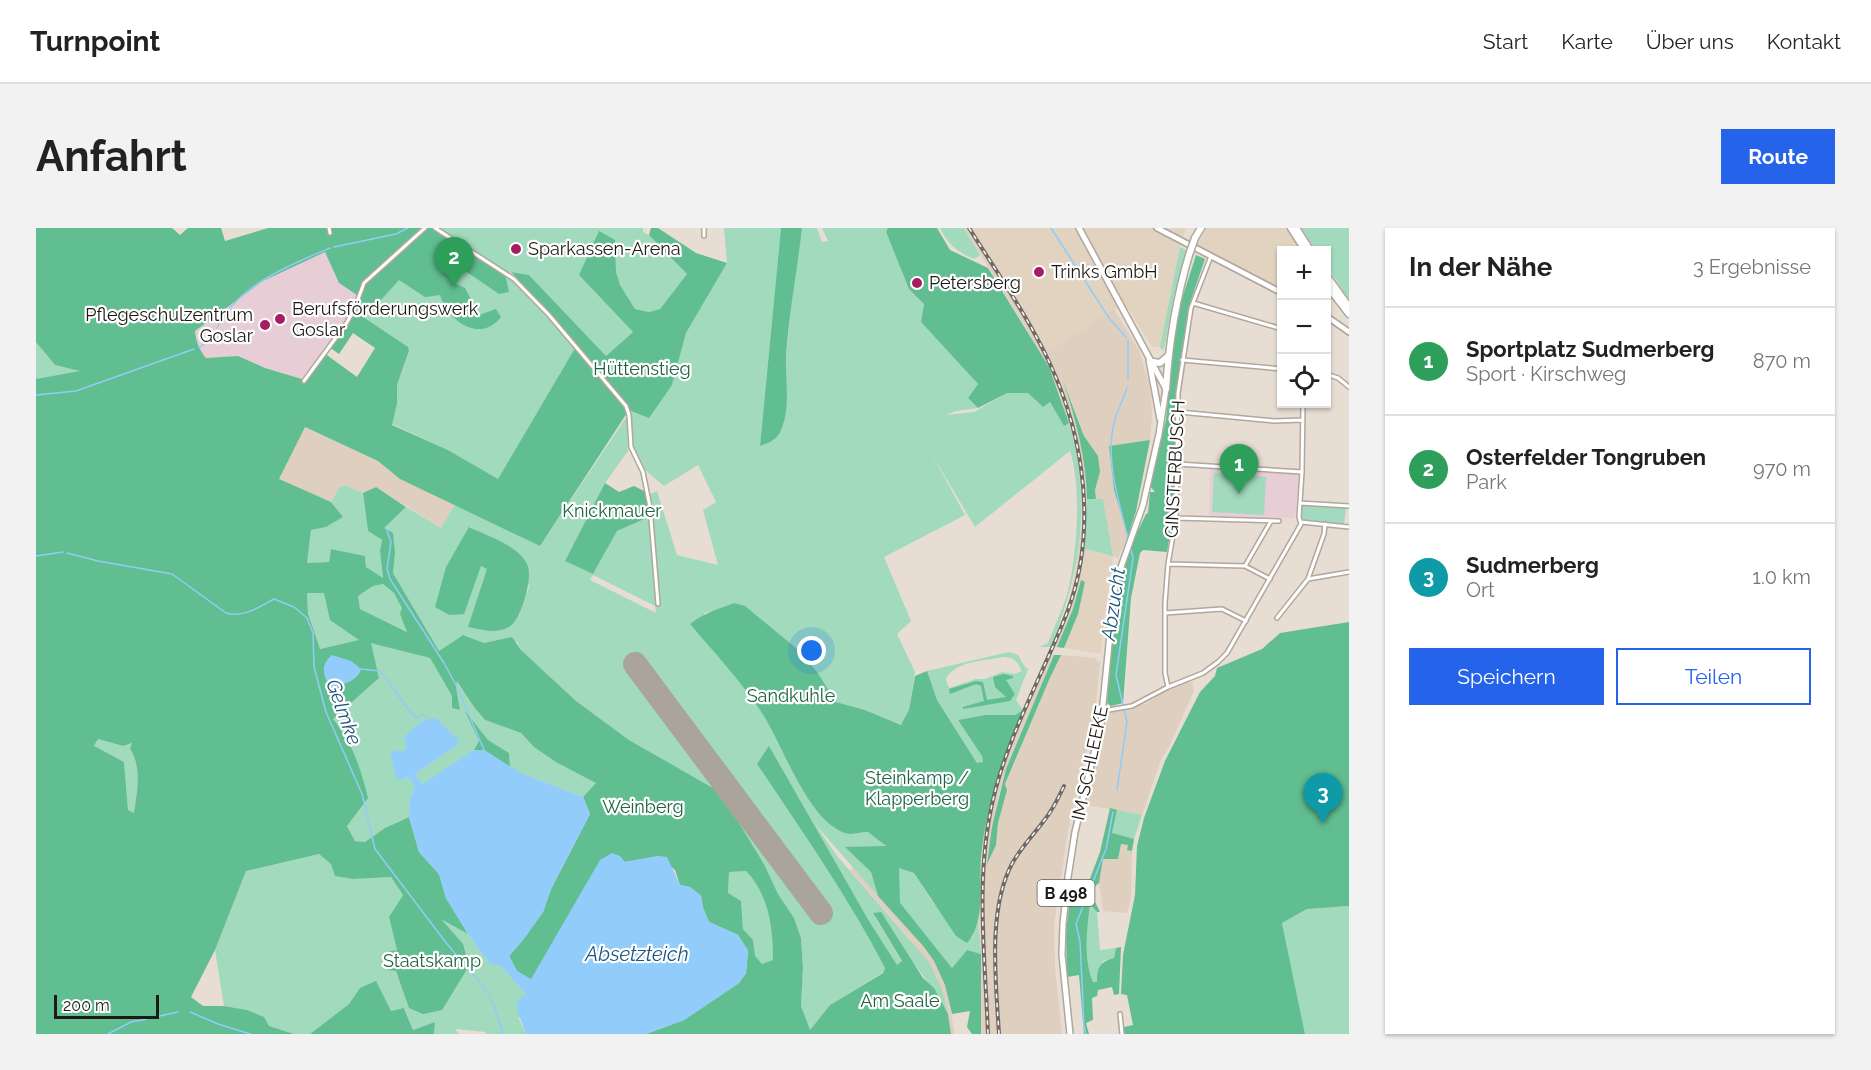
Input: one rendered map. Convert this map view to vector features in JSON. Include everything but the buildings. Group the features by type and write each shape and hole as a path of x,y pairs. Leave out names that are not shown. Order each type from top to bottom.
{"highway":[{"path":"1166,389 1173,314 1199,228"},
{"path":"1291,228 1302,246"},
{"path":"1296,228 1307,246"},
{"path":"1331,282 1349,307"},
{"path":"1331,291 1349,314"},
{"path":"1153,362 1160,363 1168,356"}],"main road":[{"name":"IM SCHLEEKE","path":"1070,1034 1062,955 1064,908 1076,832 1103,711 1112,601 1118,574 1143,505 1161,426 1166,389 1079,228"},
{"name":"IM SCHLEEKE","path":"1148,356 1156,389 1161,426"}],"street":[{"path":"329,228 330,233"},
{"path":"304,381 346,324 364,283 424,228"},
{"path":"435,228 514,279 549,315 624,403 629,415 631,447 642,472 646,491 654,539 658,604"},
{"path":"704,228 704,236"},
{"path":"1156,228 1277,291"},
{"name":"GINSTERBUSCH","path":"1168,687 1165,673 1165,613 1168,564 1176,518 1178,412 1182,360 1193,303 1210,256"},
{"path":"1193,303 1277,327"},
{"path":"1331,319 1349,332"},
{"path":"1182,360 1277,369"},
{"path":"1331,376 1349,387"},
{"path":"1103,711 1128,708 1168,687 1203,673 1227,653 1301,522 1299,517 1303,408"},
{"path":"1178,412 1274,421 1303,420"},
{"path":"1178,464 1302,472"},
{"path":"1300,503 1349,506"},
{"path":"1176,518 1279,521"},
{"path":"1245,566 1271,521"},
{"path":"1301,522 1349,527"},
{"path":"1277,618 1308,579 1324,534 1325,524"},
{"path":"1168,564 1245,566 1270,579"},
{"path":"1308,579 1349,572"},
{"path":"1165,613 1226,610 1246,621"},
{"path":"1120,1014 1122,1034"}],"shaded area":[{"path":"964,228 973,228 1049,352 1114,309 1139,350 1148,380 1152,417 1150,440 1109,446 1114,490 1128,536 1118,558 1113,556 1103,499 1096,499 1095,490 1100,472 1098,456 1084,436 1066,387 1083,449 1088,508 1081,580 1073,609 1057,647 1051,647 1068,605 1082,523 1080,479 1072,435 1059,391 1023,323"},
{"path":"973,228 1186,228 1180,247 1160,347 1152,347 1128,308 1114,309 1049,352"},
{"path":"1206,228 1288,228 1299,246 1277,246 1277,287 1197,246"},
{"name":"Berufsförderungswerk Goslar","path":"325,252 339,283 360,297 345,328 306,381 265,368 238,356 206,358 199,350 195,331 263,281"},
{"path":"304,427 378,461 400,479 455,504 441,528 376,487 363,493 345,485 339,488 331,502 279,480"},
{"path":"1210,468 1299,473 1295,518 1209,516"},
{"path":"1085,549 1113,556 1101,654 1064,648 1078,614 1085,582 1081,580"},
{"path":"1048,654 1054,655 1006,769 987,861 996,845 998,823 1007,790 1005,785 1061,655 1096,658 1097,662 1100,661 1095,715 1069,825 1054,925 1055,968 1062,1034 981,1034 981,954 978,921 985,826 1003,761"},
{"path":"1192,682 1194,691 1160,762 1142,815 1087,805 1109,714 1117,710 1128,710 1140,703 1146,704 1170,687"},
{"path":"1120,844 1128,845 1127,850 1132,851 1131,899 1127,913 1103,911 1099,883 1103,859 1118,859"},
{"path":"853,867 934,961 945,985 955,1034 951,1034 948,1014 937,977 910,939 850,870"}],"green space":[{"path":"36,228 172,228 180,235 188,228 221,228 225,241 268,228 440,228 505,274 509,292 499,294 461,268 450,266 448,274 452,282 465,288 479,315 496,309 501,317 493,325 484,329 466,326 450,313 440,295 425,297 399,280 370,312 362,308 360,297 339,283 325,252 263,281 195,331 196,338 206,358 238,356 265,368 305,380 324,353 357,377 375,348 353,333 339,354 329,347 345,328 354,311 408,347 409,351 397,385 397,404 392,425 448,450 498,479 575,348 616,393 552,315 511,272 529,275 606,356 633,332 579,275 599,231 615,240 616,272 620,285 635,309 649,312 660,309 687,274 649,235 651,228 658,228 696,253 727,263 686,333 672,385 649,418 629,410 540,546 400,479 378,461 305,427 279,479 331,502 343,517 326,527 311,530 307,563 329,562 331,549 365,556 366,567 383,578 380,551 382,540 368,531 363,493 376,487 406,507 384,528 393,533 395,553 393,573 439,651 463,635 484,643 512,637 521,650 576,701 629,740 720,792 794,918 801,938 803,968 801,1006 810,1030 830,1005 883,973 885,968 840,889 757,764 769,746 869,921 897,965 902,961 873,913 881,912 923,978 934,988 948,1014 951,1034 646,1034 684,1020 739,983 746,973 748,951 738,935 709,922 701,896 690,887 680,885 675,870 659,856 625,862 531,980 517,971 509,956 543,912 551,889 590,814 583,797 596,783 556,762 534,747 521,733 485,720 457,681 460,710 452,708 452,696 430,658 371,643 379,678 333,719 346,737 355,756 368,798 347,826 355,841 365,842 385,828 409,817 419,852 439,874 446,898 468,934 441,919 463,944 469,966 442,1010 423,1014 409,1008 396,971 387,970 385,952 397,950 389,917 403,895 391,877 353,879 335,876 331,864 319,854 246,871 215,950 191,997 203,1006 224,1006 247,1010 264,1017 269,1026 294,1034 36,1034 36,379 80,371 55,365 36,342","holes":["383,584 394,593 402,608 400,614 407,632 360,609 358,596 373,586","307,593 324,593 330,620 359,640 320,649 308,614","98,739 123,746 132,743 130,749 134,756 138,780 134,813 128,810 124,762 94,746","746,871 760,891 771,924 773,960 762,964 755,956 753,940 743,929 741,901 728,893 729,872"]},
{"path":"440,228 643,228 643,232 649,235 687,274 660,309 649,312 635,309 620,285 616,272 615,240 579,275 633,332 606,356 529,275 511,272 505,274 528,295 575,348 498,479 448,450 392,424 397,404 397,385 409,352 354,311 360,297 401,252 504,274"},
{"path":"724,228 781,228 760,446 774,440 786,413 786,359 793,285 802,228 817,228 822,242 828,241 822,228 888,228 886,232 909,289 924,304 921,322 978,384 968,398 978,408 946,415 974,412 1007,393 1028,393 1043,407 1050,402 1064,426 1069,423 1080,482 1080,536 1070,591 1051,647 1039,647 1048,643 1065,601 1076,542 1076,484 1070,451 975,527 931,453 965,515 884,557 911,621 897,634 915,672 909,710 902,725 865,710 836,702 820,678 793,648 773,629 742,606 734,603 716,611 704,613 737,679 762,712 783,751 851,834 868,832 887,847 846,847 871,872 878,896 815,824 837,856 929,962 941,987 948,1014 923,975 873,914 902,962 897,965 869,921 769,747 757,764 841,889 885,968 883,972 830,1005 809,1031 801,1006 803,968 801,938 794,918 720,792 629,740 576,701 521,650 517,642 505,640 484,643 463,635 439,651 393,573 395,553 383,528 406,507 441,528 455,504 540,546 627,416 628,451 605,483 565,561 593,574 617,531 649,517 650,494 657,491 677,555 718,565 703,510 716,502 698,465 664,486 644,469 632,444 629,409 672,385 686,333 727,263","holes":["470,527 520,554 529,587 519,615 487,568 480,566 446,567","593,575 655,606 656,613 590,580"]},
{"path":"781,228 802,228 787,341 786,412 781,430 775,439 760,446"},
{"path":"888,228 937,228 950,250 988,268 1049,367 1069,423 1064,426 1050,402 1043,407 1028,393 1007,393 978,408 968,398 978,384 921,322 924,304 909,289 886,232"},
{"path":"940,228 964,228 980,255 974,259 958,251"},
{"path":"1301,228 1349,228 1349,300 1331,272 1331,246 1313,246"},
{"path":"1180,247 1186,252 1162,350 1160,347"},
{"path":"1196,255 1205,259 1190,303 1181,355 1177,393 1173,517 1167,552 1143,550 1140,553 1131,598 1123,703 1111,706 1107,703 1117,587 1130,550 1148,513 1150,492 1155,492 1150,486 1166,420 1173,345 1182,299"},
{"path":"36,342 55,365 82,371 36,379"},
{"path":"1063,381 1084,436 1098,456 1100,472 1095,490 1096,499 1087,499 1080,439"},
{"path":"1150,440 1136,511 1128,536 1114,490 1109,446"},
{"path":"1214,473 1266,477 1264,515 1212,512"},
{"name":"Knickmauer","path":"605,483 619,492 634,486 650,494 649,517 617,531 593,574 565,561"},
{"path":"345,485 363,493 368,531 382,540 380,551 383,579 366,567 365,556 331,549 329,562 307,563 311,530 326,527 343,517 331,502 339,488"},
{"path":"1087,499 1103,499 1113,556 1085,549"},
{"path":"1302,503 1346,507 1344,525 1300,521"},
{"path":"469,527 517,551 527,564 528,588 522,608 514,623 504,629 489,631 468,627 487,569 481,566 464,614 449,615 435,607 446,567"},
{"path":"1081,580 1085,582 1078,614 1064,648 1057,647 1073,609"},
{"path":"383,584 394,593 403,608 400,615 408,632 360,609 358,596 373,586"},
{"path":"307,593 325,593 360,640 319,649 308,614"},
{"name":"Steinkamp / Klapperberg","path":"734,603 745,606 797,649 817,672 836,702 865,710 901,725 909,710 915,676 927,671 937,700 977,763 983,762 982,756 958,720 985,715 1015,715 1023,710 991,800 981,857 979,914 973,935 967,943 956,936 914,873 899,868 900,903 952,968 967,950 981,954 981,1034 972,1034 967,1027 970,1011 952,1014 945,985 934,961 878,896 871,872 845,847 886,846 868,832 850,834 835,828 822,816 809,800 760,710 690,624 706,614"},
{"path":"1349,622 1349,906 1307,909 1282,923 1305,1034 1124,1034 1124,1027 1133,1025 1127,995 1121,994 1123,955 1135,895 1137,846 1144,818 1165,761 1200,692 1215,676 1217,668 1262,649 1280,633"},
{"path":"370,642 430,658 452,696 452,708 460,710 457,680 485,720 521,733 534,747 596,783 583,797 521,773 510,767 509,753 488,740 467,714 479,741 474,750 422,784 415,774 456,746 407,747 402,753 400,780 408,777 415,787 410,798 409,817 385,828 365,842 355,841 347,825 333,719 379,678"},
{"path":"1009,652 1018,655 1028,669 1016,700 1023,710 1015,715 985,715 958,720 982,756 984,763 977,763 937,700 927,671","holes":["1003,657 1015,660 1022,671 1015,674 1002,672 949,688 946,679 956,669 963,665"]},
{"path":"1054,655 1061,655 1005,784 1007,790 998,823 996,845 987,864 992,827 1006,769"},
{"path":"1003,674 1013,676 1006,680 1015,694 1010,701 963,709 963,707 984,701 981,686 976,684 950,694 949,689 976,681 983,682 987,700 1006,697 995,687 993,677"},
{"path":"465,711 488,740 509,753 510,767 484,750 474,750 479,741"},
{"path":"98,739 123,746 132,743 130,749 137,771 135,813 128,811 124,762 94,747"},
{"path":"1110,808 1117,810 1112,833 1134,839 1132,851 1127,850 1128,845 1121,844 1118,859 1103,859 1099,883 1094,887 1088,884 1100,852"},
{"path":"1117,810 1142,815 1134,839 1112,834"},
{"name":"Staatskamp","path":"319,854 353,879 391,877 403,895 389,917 397,950 385,952 400,979 409,1008 439,917 468,934 490,964 501,966 526,994 519,1019 526,1034 485,1034 486,1032 455,1029 459,1034 434,1034 435,1022 413,1030 405,1009 391,1011 358,991 349,1004 310,1034 294,1034 269,1026 247,1010 224,1006 215,950 246,871"},
{"path":"899,867 914,873 934,904 972,938 978,921 981,954 967,950 952,968 899,903"},
{"path":"746,871 754,880 765,901 771,924 773,960 762,964 754,956 753,940 743,929 741,901 728,894 729,872"},
{"path":"1072,882 1088,888 1100,912 1097,912 1090,904 1087,953 1093,982 1097,982 1100,966 1105,961 1114,958 1116,948 1121,947 1119,994 1114,995 1112,987 1098,990 1097,996 1092,998 1093,1020 1086,1023 1089,1034 1084,1034 1079,975 1067,977 1066,932"},
{"path":"1090,903 1097,912 1100,950 1116,948 1114,958 1103,961 1097,982 1093,982 1087,953"},
{"path":"1349,906 1349,1034 1305,1034 1282,923 1307,909"},
{"path":"376,981 391,1011 404,1008 413,1030 435,1022 434,1034 310,1034 349,1004 360,988"}],"water":[{"path":"332,655 351,661 361,669 354,679 334,689 327,681 324,672 325,663"},
{"name":"Absetzteich","path":"436,718 459,740 456,746 415,774 422,784 474,750 484,750 521,773 583,797 590,814 551,889 543,912 509,956 517,971 531,979 600,860 612,853 620,856 625,862 659,856 667,857 680,885 690,887 701,896 709,922 738,935 748,950 746,973 739,983 684,1020 646,1034 526,1034 517,1010 518,1000 526,994 501,966 490,964 446,898 439,874 419,852 409,817 410,798 415,787 408,777 397,779 390,755 395,750 402,752 407,747 404,738 414,727"}],"waterway":[{"path":"334,247 396,234 408,228"},
{"name":"Abzucht","path":"1051,228 1109,318 1126,337"},
{"path":"217,328 237,300 251,289 282,270 330,248"},
{"path":"199,347 215,333"},
{"name":"Abzucht","path":"1128,340 1128,379"},
{"path":"36,395 76,391 194,349"},
{"name":"Abzucht","path":"1127,388 1114,423 1111,452 1114,481 1128,538"},
{"path":"386,528 391,542 387,569 390,579 444,663 484,750"},
{"name":"Abzucht","path":"1117,790 1127,722 1116,675 1133,558 1130,545"},
{"name":"Gelmke","path":"36,556 63,552"},
{"name":"Gelmke","path":"67,553 172,574 226,613 245,613 274,599 294,607 307,618 313,633 314,667 326,712 362,794 375,849 447,944 484,987 494,1005 503,1034"},
{"path":"361,669 380,671 413,715 417,718 422,714 427,719"},
{"name":"Abzucht","path":"1086,1034 1080,941 1076,924 1106,849 1113,812"},
{"path":"155,1017 178,1012"},
{"path":"190,1012 250,1034"},
{"path":"108,1034 131,1022 147,1019"}],"runway":[{"path":"635,664 821,913"}],"railway":[{"path":"969,228 1032,329 1062,393 1079,454 1084,518 1077,580 1068,610 1008,751 987,829 983,916 988,1034"},
{"path":"999,1034 995,969 999,901 1013,862 1049,814 1064,786"}],"place":[{"name":"Sparkassen-Arena","path":"516,249"},
{"name":"Trinks GmbH","path":"1039,272"},
{"name":"Petersberg","path":"917,283"},
{"name":"Osterfelder Tongruben","path":"454,287"},
{"name":"Berufsförderungswerk Goslar","path":"280,319"},
{"name":"Pflegeschulzentrum Goslar","path":"265,325"},
{"name":"Sportplatz Sudmerberg","path":"1239,494"},
{"name":"Sudmerberg","path":"1323,823"}],"park label":[{"name":"Hüttenstieg","path":"642,369"},
{"name":"Sandkuhle","path":"791,696"},
{"name":"Weinberg","path":"643,807"},
{"name":"Am Saale","path":"900,1001"}]}
